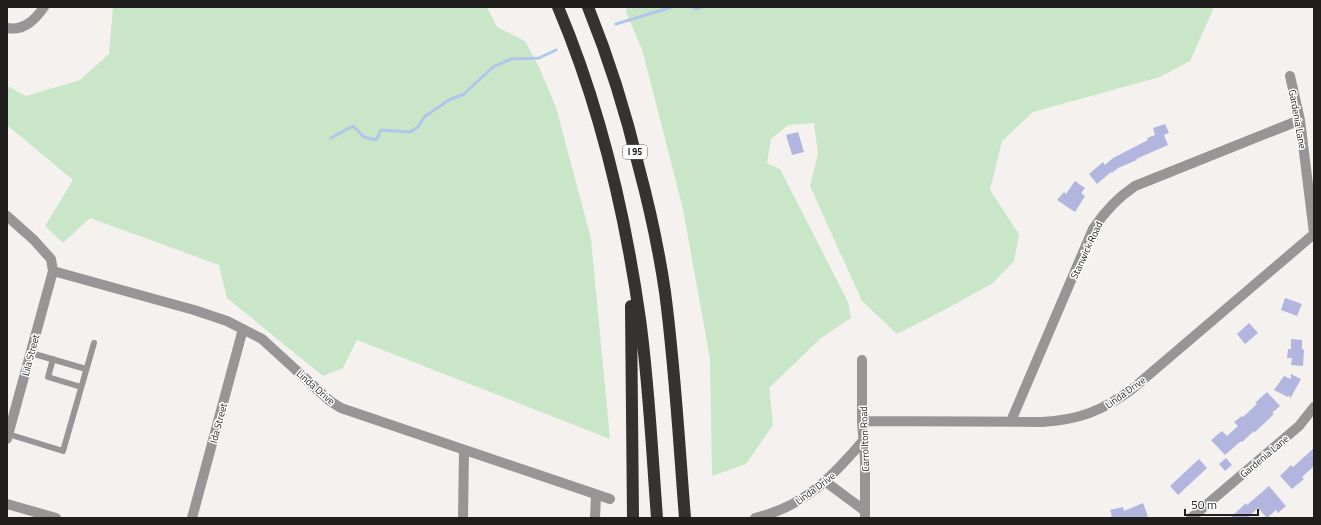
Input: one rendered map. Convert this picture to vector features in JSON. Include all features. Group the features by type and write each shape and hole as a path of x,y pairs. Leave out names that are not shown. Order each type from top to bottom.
{"highway":[{"name":"I 95","path":"558,7 596,114 614,180 629,249 644,357 657,518"},
{"name":"I 95","path":"588,7 619,92 652,221 669,325 685,518"},
{"path":"629,249 632,344 633,518"},
{"path":"679,443 693,518"}],"street":[{"path":"7,28 12,29 24,27 32,22 44,7"},
{"name":"Gardenia Lane","path":"1290,76 1300,120 1314,234"},
{"name":"Stanwick Road","path":"1011,421 1094,229 1111,205 1121,195 1135,186 1300,120"},
{"name":"Lila Street","path":"7,216 34,240 52,259 53,271 8,437"},
{"name":"Linda Drive","path":"862,421 1042,422 1070,419 1102,408 1117,400 1314,234"},
{"name":"Linda Drive","path":"53,271 194,310 227,321 262,339 330,401 341,408 464,451 610,499"},
{"name":"Ida Street","path":"192,518 244,329"},
{"name":"Carrollton Road","path":"862,360 865,514"},
{"name":"Gardenia Lane","path":"1192,518 1299,426 1314,407"},
{"name":"Linda Drive","path":"755,518 780,510 796,502 826,482 864,441"},
{"path":"463,518 464,451"},
{"path":"826,482 865,514"},
{"path":"595,518 596,495"},
{"path":"7,504 56,518"}],"lane":[{"path":"8,437 64,451 94,343"},
{"path":"31,353 86,369"},
{"path":"53,359 48,377 81,387"}],"green space":[{"path":"113,7 487,7 497,27 525,41 539,67 556,107 591,239 610,439 357,340 343,368 323,376 227,298 219,265 90,218 63,243 45,226 73,180 7,125 7,86 26,96 80,80 109,54"},
{"path":"627,7 1214,7 1190,61 1160,77 1033,112 1002,141 990,190 1019,234 1014,261 993,283 897,334 862,301 810,186 818,154 814,123 788,125 771,139 767,163 780,169 848,302 851,318 821,338 769,388 773,425 746,464 712,476 710,359 683,209 642,49 626,12"}],"building":[{"path":"1165,124 1169,133 1164,135 1168,145 1118,168 1097,184 1089,174 1103,162 1105,165 1113,158 1148,140 1147,138 1155,135 1153,128"},
{"path":"798,132 804,152 792,155 786,135"},
{"path":"1075,181 1085,188 1081,193 1085,196 1075,212 1057,200 1064,192 1066,194"},
{"path":"1285,298 1302,304 1297,316 1281,310"},
{"path":"1249,323 1258,333 1245,344 1237,334"},
{"path":"1291,339 1302,340 1302,349 1304,350 1303,366 1291,365 1292,358 1287,358 1288,349 1291,349"},
{"path":"1291,374 1301,379 1290,399 1290,395 1288,397 1274,390 1284,376 1291,379"},
{"path":"1267,392 1280,406 1272,413 1274,414 1255,432 1254,431 1225,455 1211,440 1222,431 1227,436 1238,426 1234,422 1242,416 1243,417"},
{"path":"1314,448 1314,466 1302,477 1304,479 1292,489 1280,476 1291,465 1293,467"},
{"path":"1226,458 1232,465 1225,471 1219,464"},
{"path":"1199,459 1207,468 1178,495 1170,486"},
{"path":"1269,486 1286,506 1278,513 1276,510 1267,518 1258,508 1247,518 1230,518 1246,503 1247,505"},
{"path":"1143,503 1148,516 1143,518 1108,518 1112,516 1110,510 1123,507 1124,511"}],"waterway":[{"path":"616,24 672,7"},
{"path":"692,7 696,9 702,7"},
{"path":"331,138 353,126 364,137 376,140 381,130 410,132 418,127 424,117 449,100 464,94 493,67 511,59 539,58 556,50"}]}
